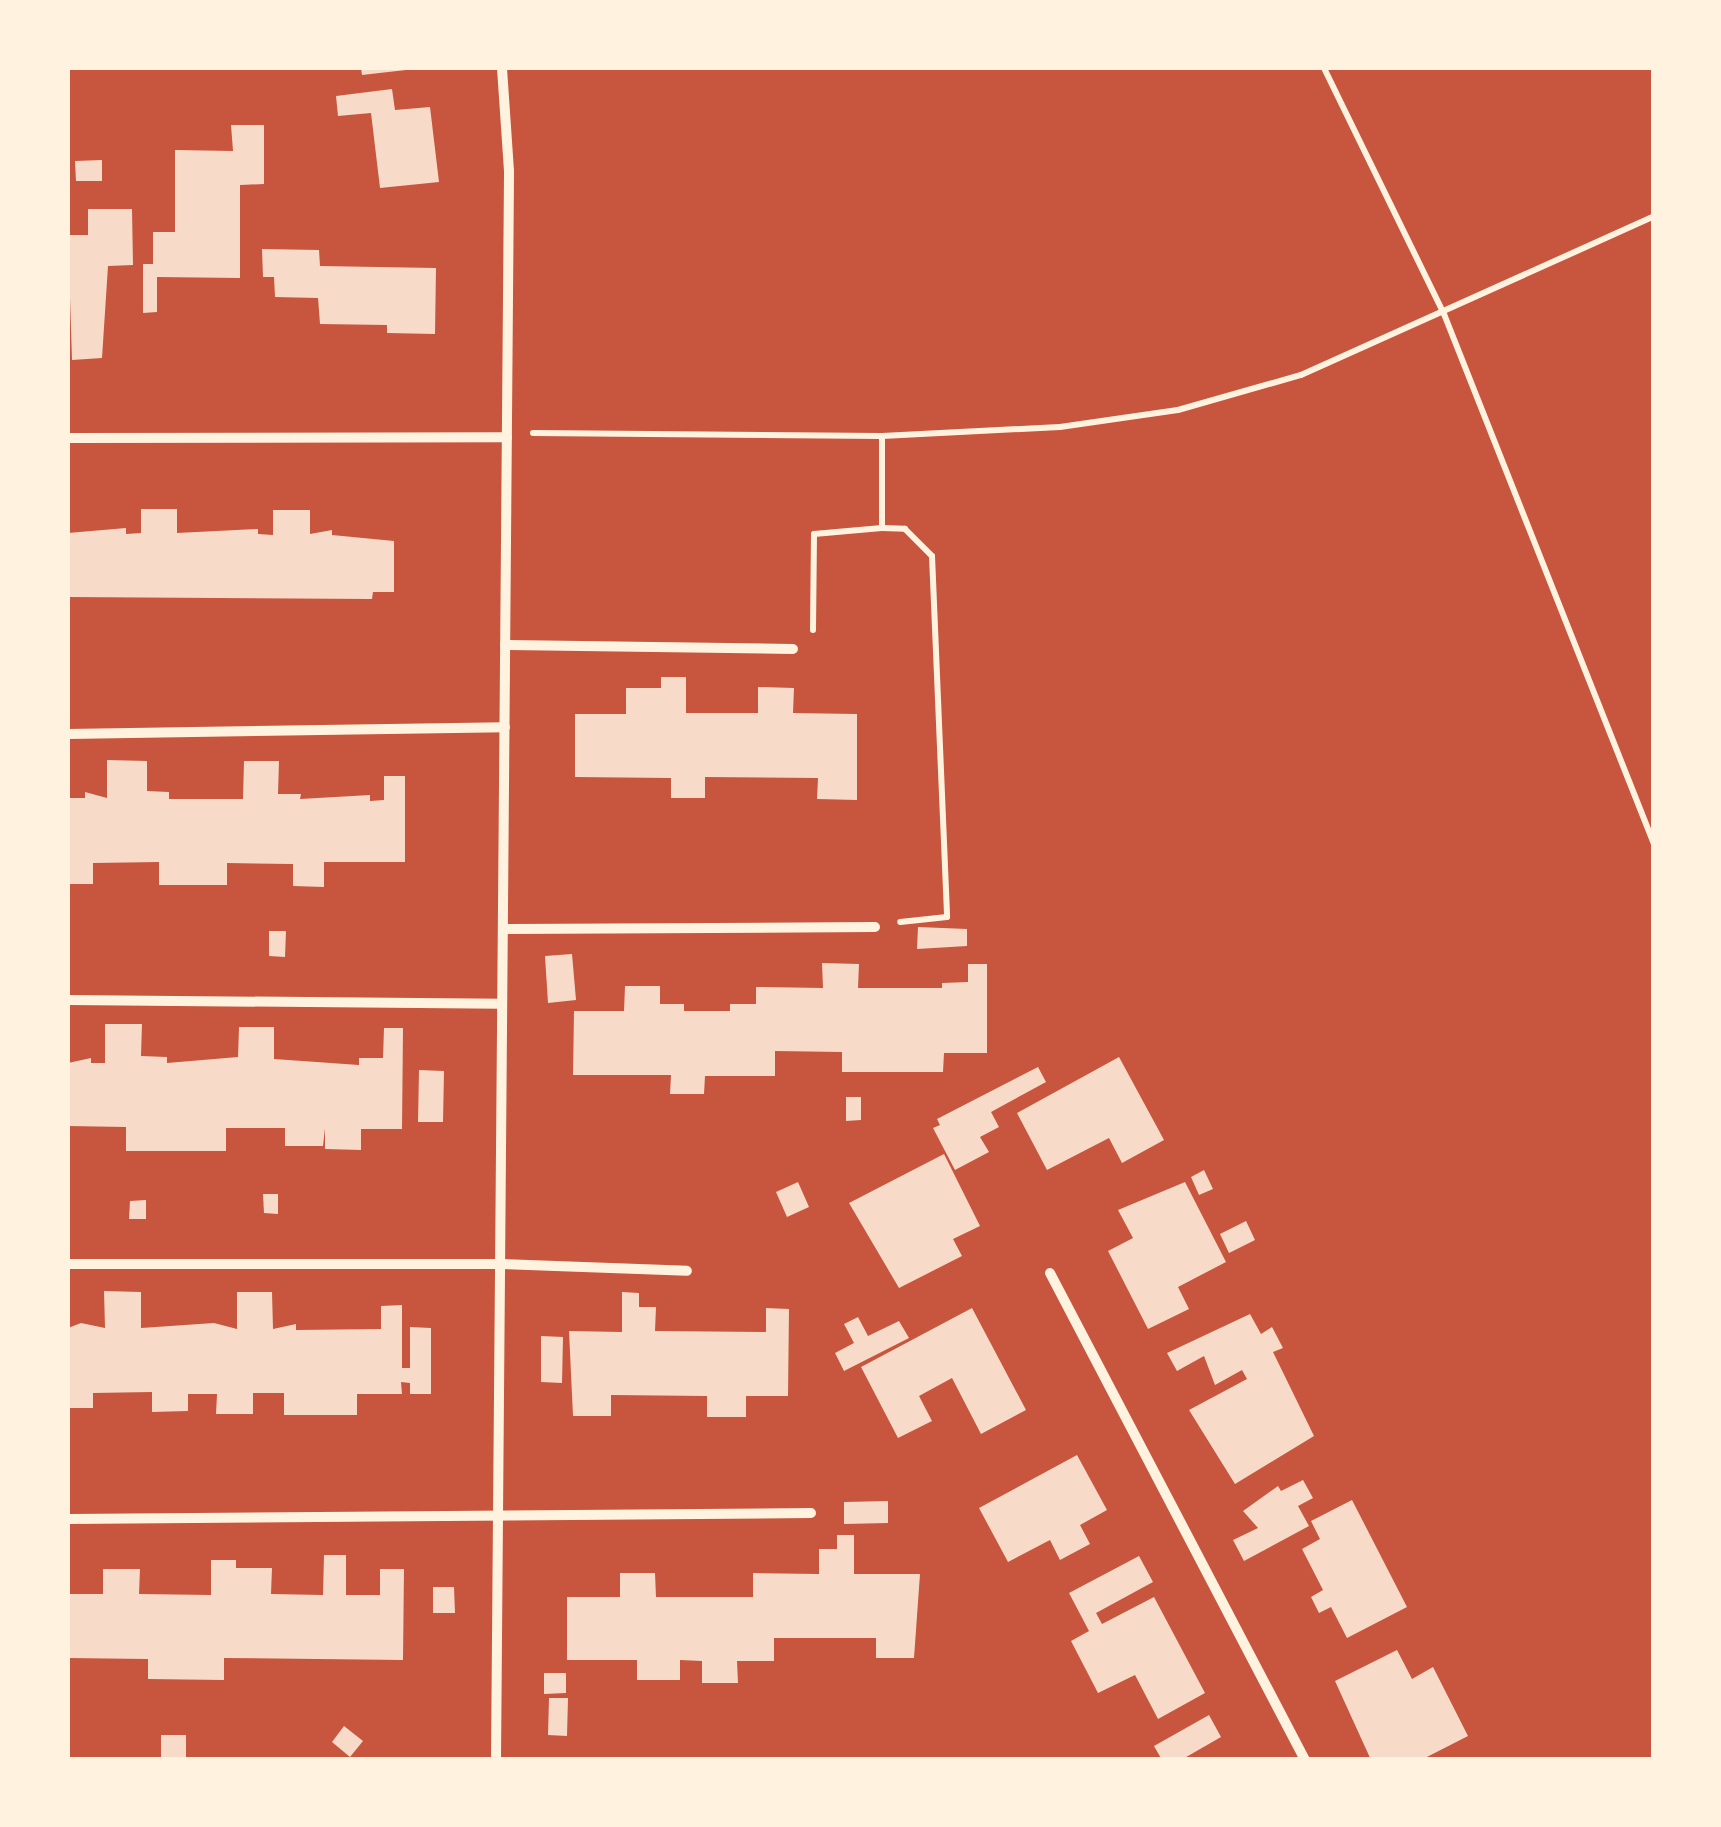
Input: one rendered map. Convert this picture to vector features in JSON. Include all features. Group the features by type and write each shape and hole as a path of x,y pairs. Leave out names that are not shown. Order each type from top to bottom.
{"street":[{"path":"496,1760 509,171 502,68"},
{"path":"68,438 507,437"},
{"path":"505,644 794,650"},
{"path":"68,734 505,727"},
{"path":"503,929 875,927"},
{"path":"68,1000 501,1004"},
{"path":"68,1264 500,1264 687,1271"},
{"path":"1050,1273 1305,1760"},
{"path":"68,1519 811,1514"}],"path":[{"path":"1324,68 1444,314 1654,844"},
{"path":"507,437 552,429 882,436 1060,427 1178,410 1301,375 1444,314 1654,216"},
{"path":"882,436 882,528"},
{"path":"794,650 813,648 814,534 882,528 905,530 932,556 947,918 875,927"}],"building":[{"path":"361,68 406,68 406,70 362,75"},
{"path":"392,89 395,110 430,107 439,182 380,188 371,113 338,116 336,96"},
{"path":"231,125 264,125 264,184 240,185 240,278 157,277 157,312 143,313 143,264 153,264 153,232 175,232 175,150 233,151"},
{"path":"102,160 102,181 76,181 75,161"},
{"path":"88,209 132,209 133,265 108,266 102,358 72,360 68,235 88,235"},
{"path":"262,249 319,250 320,266 436,268 435,334 387,333 387,325 320,324 318,298 275,297 274,277 263,277"},
{"path":"141,509 177,509 177,533 258,529 258,534 273,535 273,510 310,510 310,534 332,530 332,535 394,541 394,592 373,592 372,599 68,597 68,533 126,528 126,534 141,533"},
{"path":"661,677 686,677 686,713 758,713 758,687 794,688 793,713 857,714 857,800 817,799 818,778 705,777 705,798 671,798 671,778 575,777 575,714 626,714 626,688 661,688"},
{"path":"107,760 147,761 147,791 169,792 169,799 243,799 244,761 279,761 278,794 301,794 300,799 370,795 370,801 384,800 384,776 405,776 405,862 324,862 324,887 293,886 293,864 227,863 227,885 159,885 159,862 93,863 93,884 68,884 68,798 85,798 85,792 107,798"},
{"path":"918,927 967,929 967,946 917,949"},
{"path":"269,931 286,931 285,957 269,956"},
{"path":"572,954 576,1000 548,1003 545,956"},
{"path":"822,963 859,964 858,988 942,988 942,983 968,982 968,964 987,964 987,1053 944,1053 943,1072 842,1072 842,1052 775,1051 775,1076 705,1076 704,1094 670,1094 671,1075 573,1075 574,1011 624,1011 625,986 660,986 660,1004 684,1004 684,1011 730,1011 730,1004 756,1004 756,987 823,988"},
{"path":"105,1024 142,1024 141,1056 167,1057 167,1063 238,1057 239,1027 274,1027 274,1059 359,1065 359,1058 383,1058 384,1028 403,1028 402,1129 361,1129 361,1150 325,1149 325,1128 323,1146 285,1146 285,1128 226,1128 226,1151 126,1151 126,1127 68,1126 68,1063 91,1058 91,1063 105,1063"},
{"path":"1119,1057 1164,1140 1122,1163 1109,1138 1047,1170 1017,1113"},
{"path":"1038,1067 1046,1082 991,1112 999,1127 980,1137 989,1152 955,1170 933,1128 940,1125 937,1119"},
{"path":"419,1070 444,1071 443,1122 418,1122"},
{"path":"846,1097 861,1097 861,1120 846,1121"},
{"path":"944,1154 980,1226 953,1239 962,1256 899,1288 849,1203"},
{"path":"1204,1170 1213,1189 1199,1195 1191,1177"},
{"path":"798,1182 809,1207 787,1217 776,1192"},
{"path":"1185,1182 1226,1262 1178,1287 1189,1309 1148,1329 1108,1251 1133,1238 1118,1210"},
{"path":"263,1194 278,1194 278,1214 264,1213"},
{"path":"146,1200 146,1219 129,1219 130,1201"},
{"path":"1246,1221 1255,1240 1229,1253 1220,1234"},
{"path":"104,1291 141,1292 141,1328 214,1323 237,1329 237,1292 272,1292 273,1329 296,1324 296,1330 381,1329 381,1306 402,1305 402,1368 410,1368 410,1327 431,1328 431,1394 410,1394 410,1383 401,1382 402,1394 357,1394 357,1415 284,1415 284,1393 253,1393 253,1414 216,1414 217,1394 188,1394 188,1411 152,1412 152,1392 93,1393 93,1408 68,1408 68,1328 81,1323 105,1328"},
{"path":"622,1292 639,1293 639,1307 656,1307 655,1331 766,1332 766,1308 789,1309 788,1396 746,1396 746,1417 707,1417 707,1396 611,1395 611,1416 573,1416 569,1331 622,1332"},
{"path":"972,1308 1026,1410 981,1434 952,1378 919,1396 932,1421 898,1438 861,1367"},
{"path":"1250,1314 1261,1334 1272,1327 1283,1348 1273,1352 1314,1436 1235,1484 1189,1410 1247,1379 1242,1370 1215,1385 1204,1356 1177,1371 1167,1353"},
{"path":"858,1317 868,1336 899,1321 909,1338 844,1371 835,1353 854,1343 844,1324"},
{"path":"541,1336 563,1337 562,1383 541,1382"},
{"path":"1077,1455 1107,1510 1080,1525 1090,1544 1060,1560 1050,1540 1008,1562 979,1508"},
{"path":"1303,1480 1313,1498 1298,1506 1309,1526 1244,1561 1233,1540 1258,1528 1243,1511 1278,1486 1281,1491"},
{"path":"1352,1500 1407,1607 1347,1638 1331,1607 1319,1613 1311,1597 1323,1590 1302,1549 1320,1539 1311,1521"},
{"path":"888,1501 888,1523 844,1524 844,1502"},
{"path":"837,1535 854,1535 854,1574 920,1574 914,1658 876,1658 876,1638 774,1638 774,1661 737,1661 738,1683 702,1683 702,1661 680,1660 680,1680 637,1680 637,1660 567,1660 567,1597 620,1597 620,1573 655,1573 656,1597 753,1597 753,1573 819,1574 819,1549 837,1549"},
{"path":"324,1555 346,1555 346,1595 380,1595 380,1569 404,1569 403,1660 224,1658 224,1680 148,1679 148,1659 68,1658 68,1594 103,1594 103,1569 140,1569 139,1594 211,1595 211,1560 236,1560 236,1568 272,1568 271,1594 323,1595"},
{"path":"1139,1556 1153,1582 1096,1613 1102,1624 1154,1597 1205,1693 1158,1719 1135,1675 1098,1693 1071,1641 1089,1631 1069,1593"},
{"path":"433,1587 454,1587 455,1613 433,1613"},
{"path":"1397,1650 1412,1679 1433,1667 1468,1736 1421,1760 1371,1760 1335,1681"},
{"path":"544,1673 566,1673 566,1693 544,1694"},
{"path":"549,1698 568,1698 567,1736 548,1735"},
{"path":"1209,1715 1221,1737 1181,1760 1162,1760 1154,1746"},
{"path":"344,1726 363,1741 350,1757 332,1742"},
{"path":"161,1735 186,1735 186,1760 161,1760"}]}
